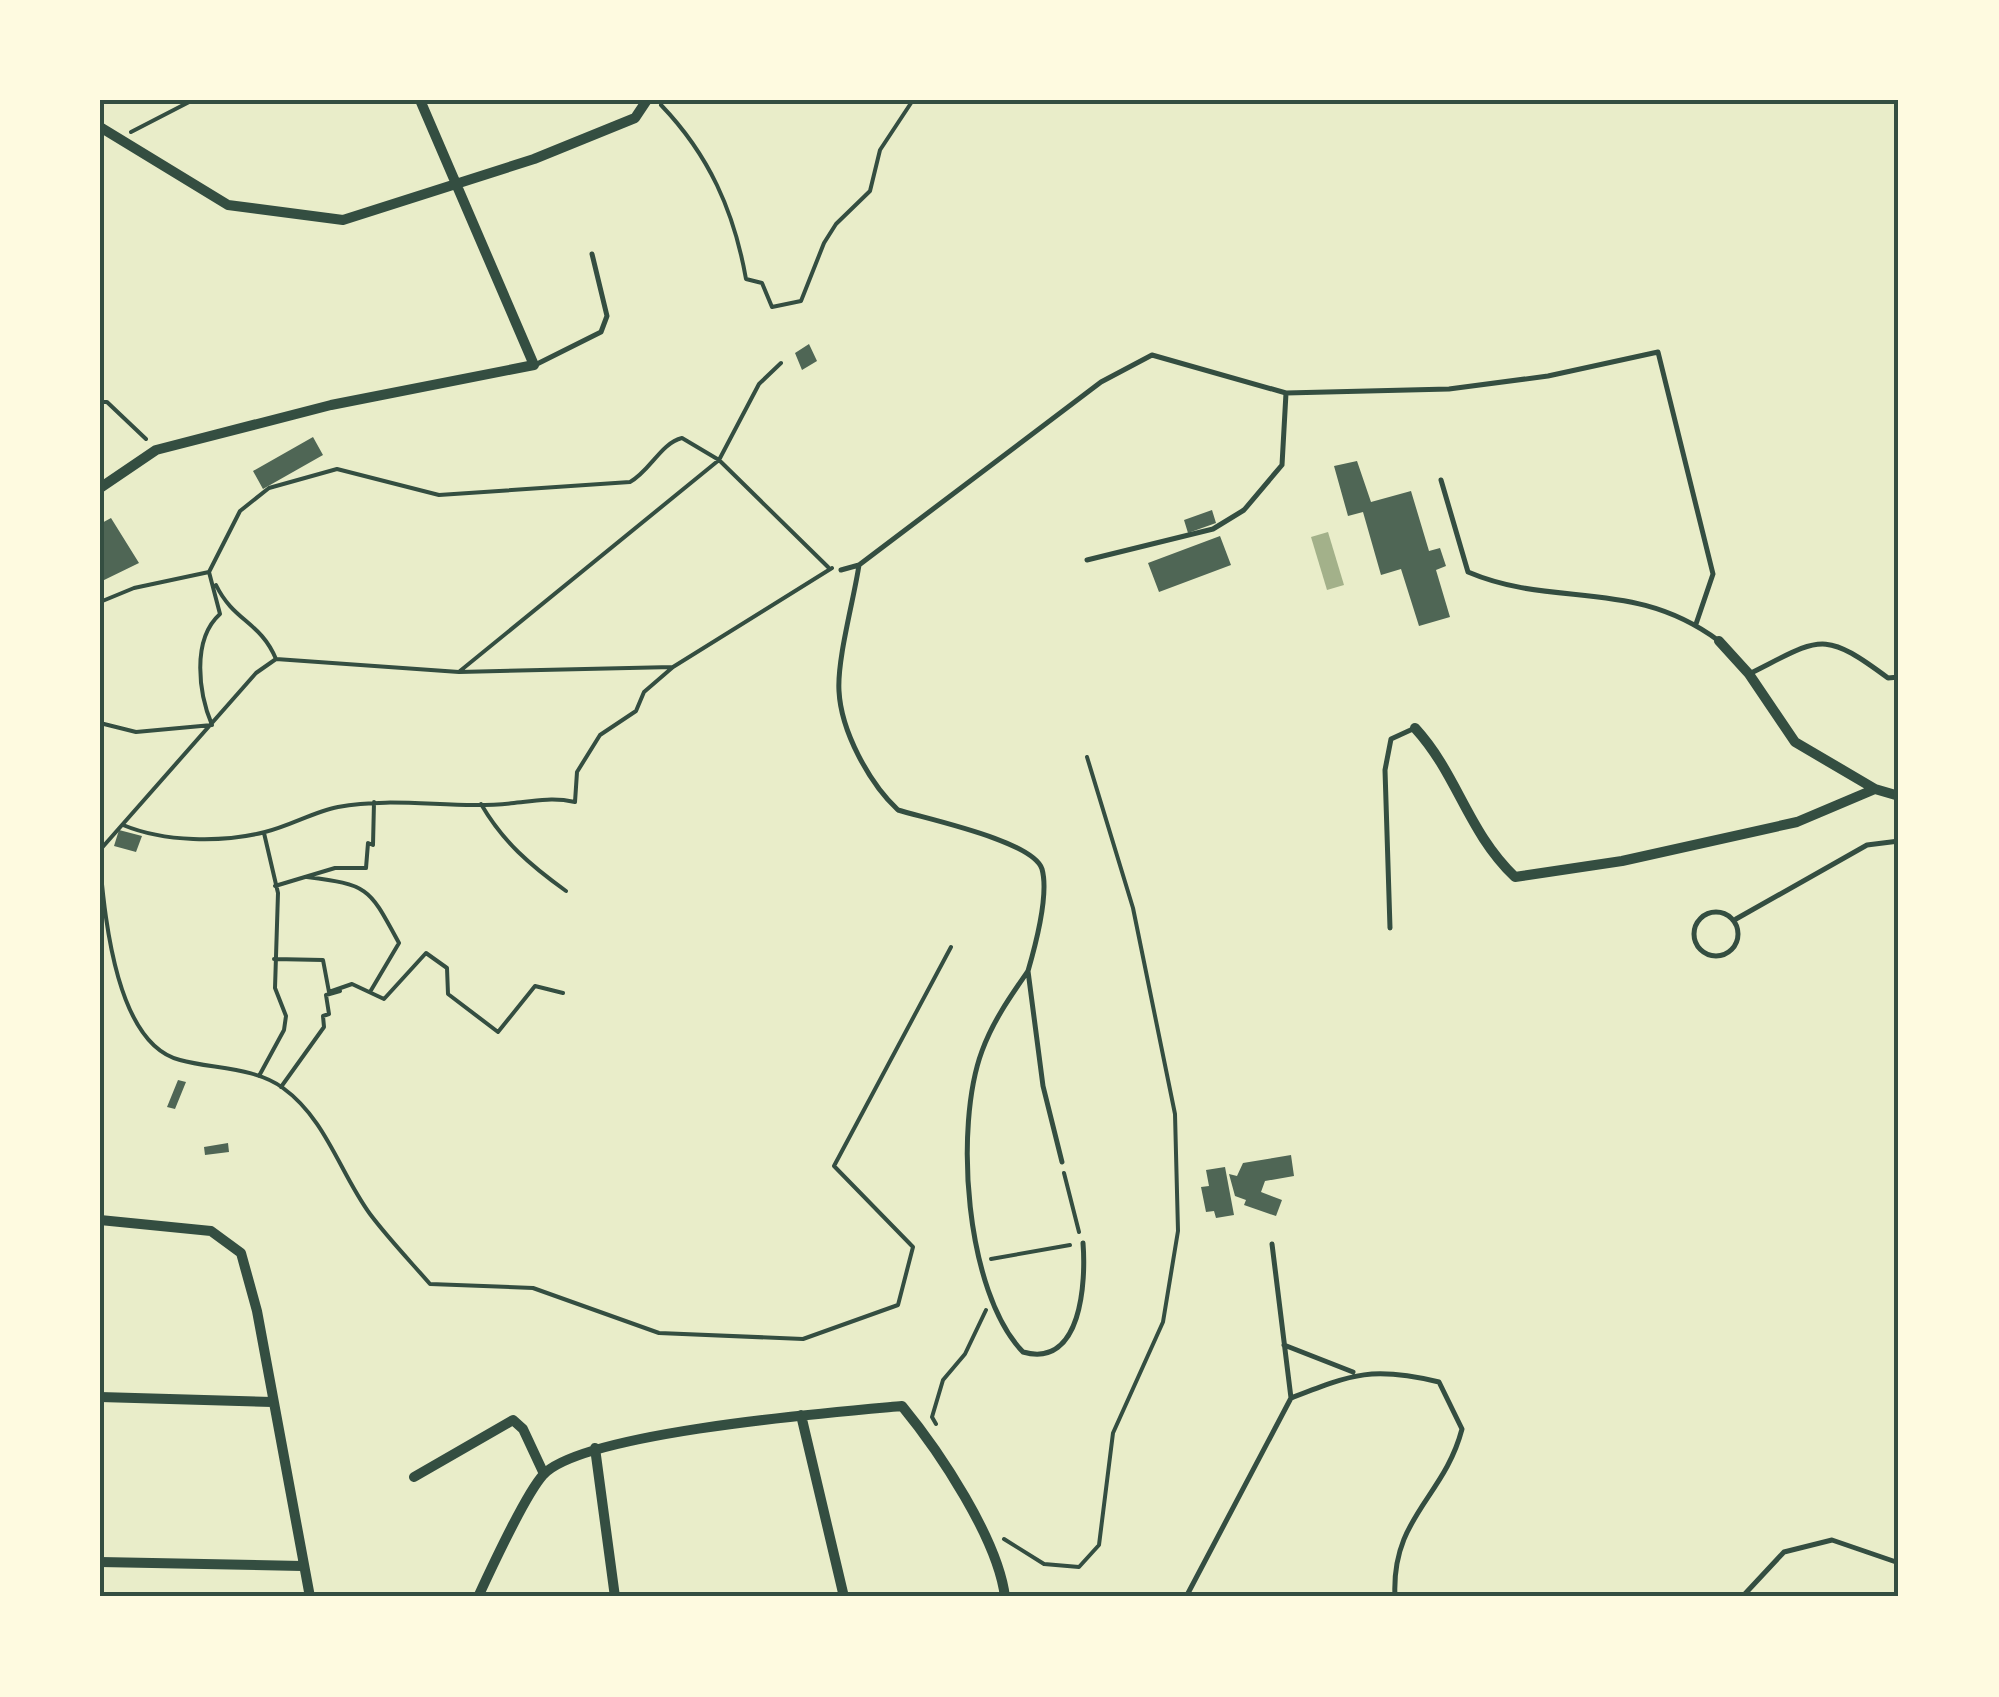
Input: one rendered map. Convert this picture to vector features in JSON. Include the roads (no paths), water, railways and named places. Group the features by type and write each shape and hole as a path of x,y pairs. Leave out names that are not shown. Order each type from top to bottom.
{"street":[{"path":"100,488 156,450 330,405 534,365 420,100"},
{"path":"100,127 228,205 343,220 635,118 647,100"},
{"path":"1719,640 1749,674 1795,742 1875,789 1899,796"},
{"path":"1415,728 1432,747 1488,851 1515,877 1622,861 1773,824 1797,822 1875,789"},
{"path":"100,1220 211,1231 242,1253 257,1311 310,1597"},
{"path":"100,1397 272,1402"},
{"path":"478,1597 544,1474 595,1448 801,1415 902,1406 937,1449 988,1543 1005,1597"},
{"path":"801,1415 844,1597"},
{"path":"414,1476 514,1420 524,1429 544,1474"},
{"path":"595,1448 615,1597"},
{"path":"100,1562 302,1566"}],"lane":[{"path":"534,365 601,332 607,316 592,254"},
{"path":"841,570 860,566 1101,382 1152,355 1286,393 1449,389 1548,376 1658,352 1713,574 1696,624"},
{"path":"1087,560 1232,520 1282,465 1286,393"},
{"path":"1440,480 1468,572 1498,585 1638,602 1685,616 1719,640"},
{"path":"860,566 839,691 854,744 886,798 898,810 1009,844 1032,856 1042,870 1040,912 1028,971 1043,1086 1062,1162"},
{"path":"1749,674 1813,642 1844,646 1888,678 1899,677"},
{"path":"1390,928 1386,770 1392,739 1415,728"},
{"path":"1736,920 1867,845 1899,840"},
{"path":"1716,912 1736,920 1736,941 1728,955 1711,958 1698,946 1693,931 1700,918 1716,912"},
{"path":"1028,971 1000,1012 981,1053 967,1112 977,1262 1022,1352 1031,1355 1061,1346 1072,1330 1081,1298 1082,1244"},
{"path":"1186,1597 1291,1398 1272,1244"},
{"path":"1283,1344 1356,1373"},
{"path":"1291,1398 1356,1373 1399,1372 1439,1382 1462,1429 1454,1462 1416,1512 1394,1564 1395,1597"},
{"path":"1742,1597 1784,1552 1832,1540 1899,1563"}]}
